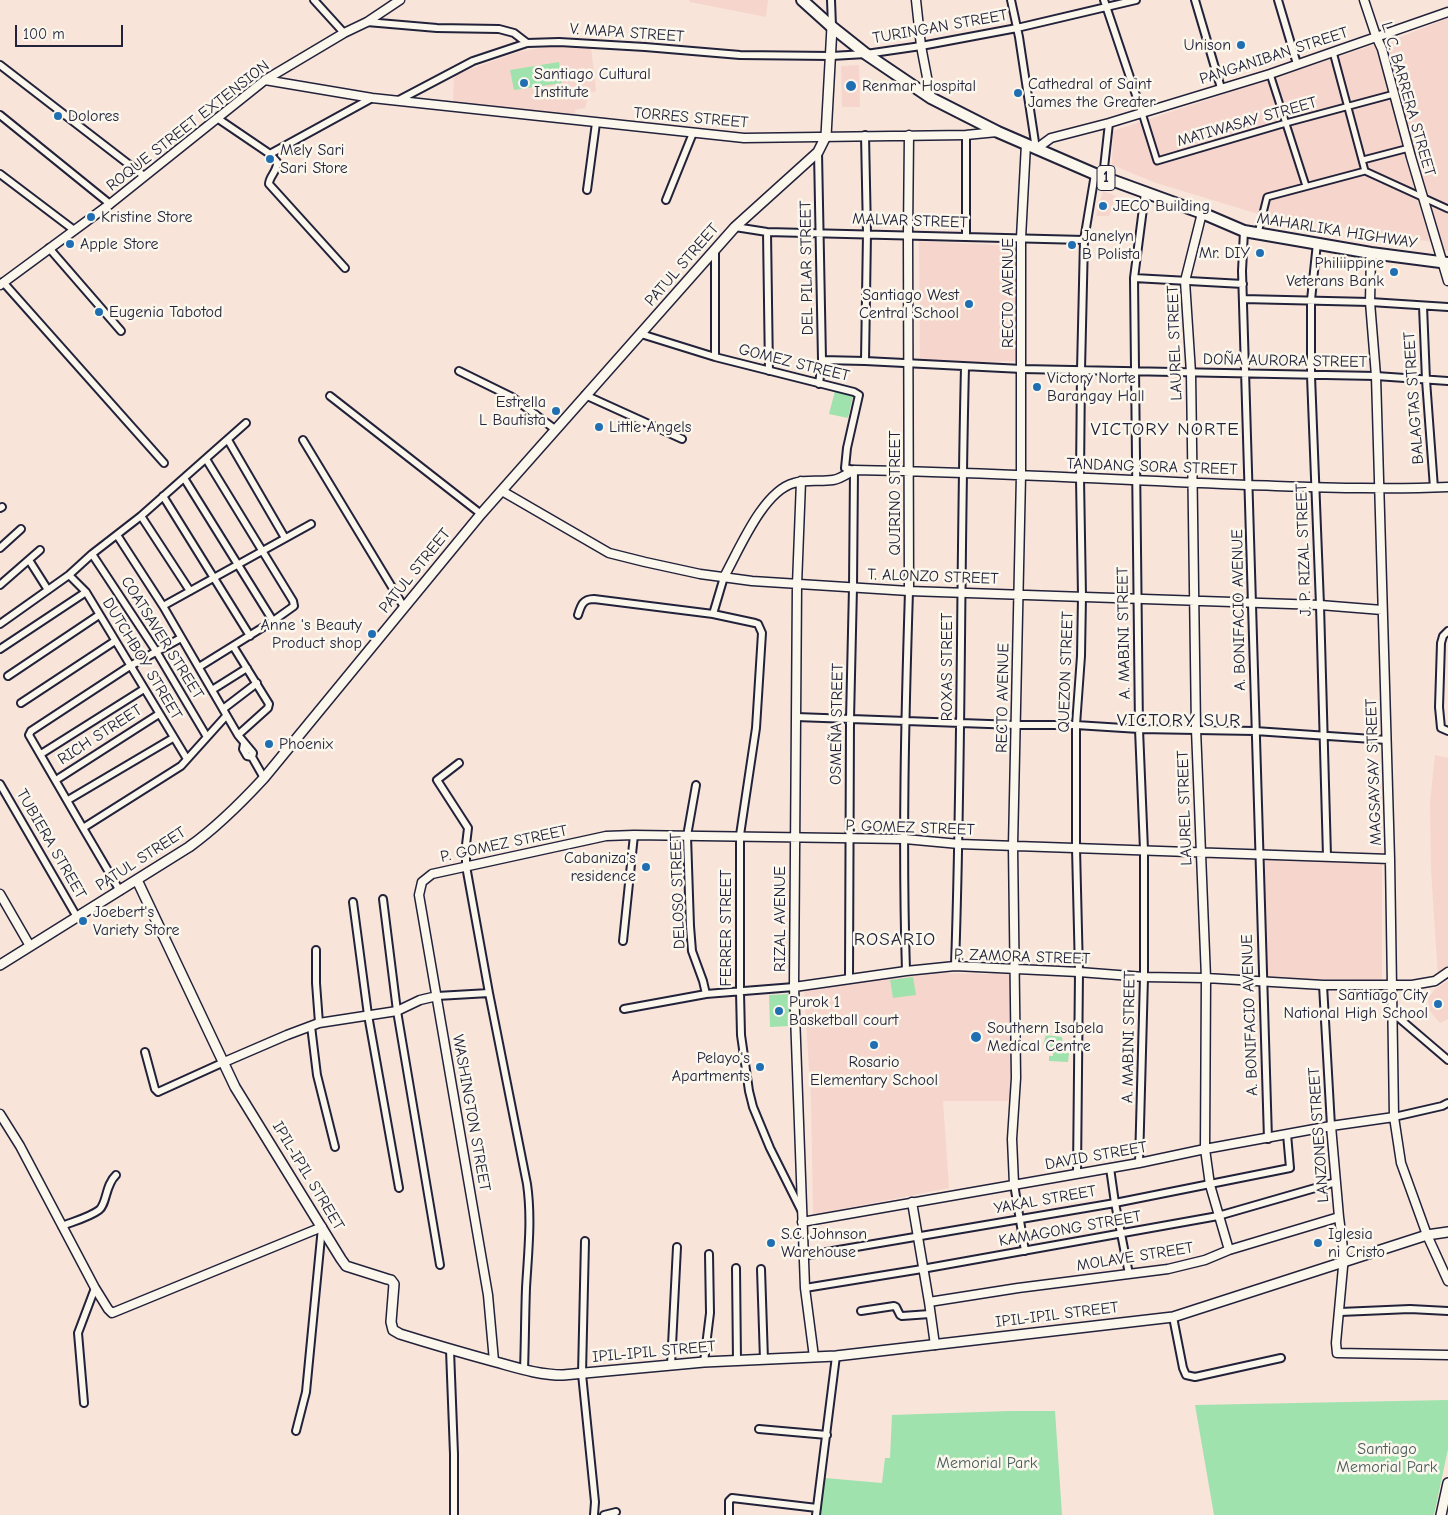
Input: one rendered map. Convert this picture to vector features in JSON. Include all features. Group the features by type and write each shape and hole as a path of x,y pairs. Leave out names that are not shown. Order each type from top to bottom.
{"main road":[{"name":"MAHARLIKA HIGHWAY","path":"802,0 832,28 866,54 931,98 998,132 1099,175 1202,213 1244,231 1371,253 1445,263"},
{"path":"818,152 826,136 832,28"},
{"name":"PATUL STREET","path":"0,965 120,891 214,829 242,802 264,778 481,514 585,395 735,227 818,152"},
{"name":"IPIL-IPIL STREET","path":"137,880 222,1063 346,1266 391,1280 394,1284 391,1322 393,1330 450,1350 524,1370 545,1375 582,1374 704,1362 836,1356 1173,1317 1427,1235 1448,1232"},
{"path":"1441,1515 1448,1483"}],"street":[{"path":"314,0 344,33"},
{"name":"ROQUE STREET EXTENSION","path":"1,284 110,204 265,80 344,33 367,22 400,0"},
{"path":"831,0 832,28"},
{"path":"916,0 921,46 931,98"},
{"path":"1011,0 1036,148"},
{"name":"TURINGAN STREET","path":"866,54 1017,28 1105,4 1136,0"},
{"path":"1194,0 1221,88"},
{"path":"1278,0 1296,64"},
{"name":"L. C. BARRERA STREET","path":"1364,0 1382,49 1408,148 1445,263 1448,281"},
{"path":"1105,4 1142,113"},
{"name":"PANGANIBAN STREET","path":"1036,148 1051,138 1108,123 1270,74 1448,12"},
{"path":"367,22 437,28 499,29 514,33 527,43"},
{"name":"V. MAPA STREET","path":"399,100 473,61 527,43 559,42 645,47 740,56 866,54"},
{"path":"1333,52 1365,171"},
{"path":"2,66 144,176"},
{"path":"1270,74 1306,186"},
{"name":"TORRES STREET","path":"265,80 372,98 744,138 966,135 998,132"},
{"name":"MATIWASAY STREET","path":"1142,113 1157,161 1394,94"},
{"path":"270,154 372,98"},
{"path":"0,115 110,204"},
{"path":"217,118 270,154 278,164 269,182 271,188 345,268"},
{"path":"587,190 596,123"},
{"path":"1099,175 1108,123"},
{"path":"666,200 693,133"},
{"path":"865,135 867,233 865,361"},
{"name":"QUIRINO STREET","path":"906,971 904,906 905,722 909,591 908,234 910,135"},
{"path":"966,135 966,237"},
{"name":"RECTO AVENUE","path":"1025,1251 1014,1184 1012,1139 1016,1078 1013,846 1022,369 1021,238 1026,144"},
{"path":"1363,160 1408,148"},
{"name":"DEL PILAR STREET","path":"818,152 822,360 819,384"},
{"path":"1258,234 1267,197 1365,171 1448,209"},
{"path":"0,174 74,230"},
{"name":"QUEZON STREET","path":"1077,1173 1079,972 1076,725 1082,596 1081,370 1084,240 1099,175"},
{"name":"A. MABINI STREET","path":"1139,1163 1144,978 1144,850 1139,729 1134,278 1145,193"},
{"name":"LAUREL STREET","path":"1202,213 1185,281 1191,373 1196,729 1206,978 1205,1149 1210,1184 1229,1250"},
{"name":"MALVAR STREET","path":"735,227 767,232 908,234 1084,240"},
{"name":"A. BONIFACIO AVENUE","path":"1244,231 1243,299 1268,1139"},
{"path":"767,232 769,371"},
{"name":"J. P. RIZAL STREET","path":"1317,243 1311,300 1311,376 1327,856"},
{"path":"49,248 121,331"},
{"path":"715,251 715,357"},
{"name":"MAGSAYSAY STREET","path":"1371,253 1370,302 1376,376 1390,859 1394,1117 1401,1163 1427,1235 1448,1282"},
{"path":"1134,278 1243,284"},
{"path":"1,284 164,463"},
{"path":"1243,299 1370,302 1448,307"},
{"name":"BALAGTAS STREET","path":"1423,306 1434,488"},
{"name":"GOMEZ STREET","path":"641,334 715,357 857,393 859,395 847,448 845,468 854,470"},
{"name":"DOÑA AURORA STREET","path":"822,360 1022,369 1376,376 1448,381"},
{"name":"ROXAS STREET","path":"955,966 959,844 962,473 965,367"},
{"path":"459,371 512,397 556,430"},
{"path":"585,395 682,439"},
{"path":"330,396 481,514"},
{"path":"0,624 69,575 92,554 141,516 246,423"},
{"path":"228,440 286,538"},
{"path":"302,440 404,607"},
{"path":"199,667 293,608 294,604 206,459"},
{"path":"578,614 582,603 589,599 713,614 724,577 766,503 788,485 801,481 834,480 854,470"},
{"name":"TANDANG SORA STREET","path":"854,470 1315,488 1448,487"},
{"name":"OSMEÑA STREET","path":"849,979 850,720 854,470"},
{"path":"184,478 273,621"},
{"name":"RIZAL AVENUE","path":"801,481 794,838 794,987 803,1256 814,1357"},
{"name":"T. ALONZO STREET","path":"502,491 609,553 724,577 798,585 909,591 1320,605 1382,610"},
{"path":"163,496 250,636"},
{"path":"141,516 190,591"},
{"path":"163,606 311,524"},
{"path":"0,548 21,529"},
{"path":"117,535 163,606 238,735 244,744 248,746 264,778"},
{"path":"0,585 40,550"},
{"name":"COATSAVER STREET","path":"92,554 156,652 207,737"},
{"path":"29,560 48,590"},
{"name":"DUTCHBOY STREET","path":"69,575 86,592 187,759"},
{"path":"0,649 86,592"},
{"name":"FERRER STREET","path":"713,614 758,624 762,633 756,728 740,835 740,992 743,1058 749,1091 770,1148 802,1212"},
{"path":"8,676 99,615"},
{"path":"1448,631 1443,636 1441,642 1440,687 1441,728 1448,731"},
{"path":"120,891 29,736 36,728 130,666 181,638"},
{"path":"21,703 115,641"},
{"path":"233,646 269,702 269,706 238,735"},
{"path":"212,690 247,668"},
{"path":"83,828 172,773 207,737 225,713 257,683"},
{"path":"41,754 144,689"},
{"name":"RICH STREET","path":"56,780 159,714"},
{"path":"796,718 1255,731 1386,740"},
{"path":"68,800 173,738"},
{"path":"459,763 437,780 468,828 466,866 530,1209 524,1370"},
{"name":"TUBIERA STREET","path":"0,784 77,917"},
{"name":"DELOSO STREET","path":"696,785 687,836 690,926 692,951 704,981 706,994"},
{"path":"623,941 634,834"},
{"name":"P. GOMEZ STREET","path":"432,874 606,836 634,834 905,839 959,844 1390,859"},
{"name":"WASHINGTON STREET","path":"432,874 422,882 419,895 488,1295 494,1361"},
{"path":"0,894 30,946"},
{"path":"383,899 397,1011 440,1265"},
{"path":"353,902 368,1015 399,1188"},
{"path":"316,950 316,990 319,1023"},
{"name":"P. ZAMORA STREET","path":"624,1009 706,994 794,987 955,966 1079,972 1144,978 1206,978 1323,985 1412,985 1435,982 1448,972"},
{"name":"LANZONES STREET","path":"1323,985 1331,1126 1344,1261 1336,1343 1338,1353 1448,1355"},
{"path":"145,1052 155,1089 158,1092 319,1023 397,1011 420,1000 437,996 489,993"},
{"path":"1393,1013 1448,1060"},
{"path":"311,1026 317,1075 335,1147"},
{"path":"1394,1117 1448,1103"},
{"path":"0,1114 20,1146 95,1288 110,1312 116,1312 322,1227 306,1392 296,1431"},
{"name":"DAVID STREET","path":"802,1222 1139,1163 1331,1126 1394,1117"},
{"name":"YAKAL STREET","path":"803,1256 1115,1203 1290,1168 1287,1134"},
{"path":"1110,1168 1129,1274"},
{"path":"62,1226 99,1210 103,1204 108,1184 116,1176"},
{"name":"KAMAGONG STREET","path":"805,1288 1218,1216 1336,1182"},
{"path":"912,1202 935,1345"},
{"name":"MOLAVE STREET","path":"929,1302 1018,1288 1168,1269 1205,1260 1229,1250 1339,1217"},
{"path":"585,1241 582,1374 595,1502 594,1515"},
{"path":"671,1365 677,1247"},
{"path":"704,1362 710,1314 709,1254"},
{"path":"736,1268 737,1361"},
{"path":"761,1269 764,1360"},
{"path":"84,1403 78,1333 95,1288"},
{"path":"861,1311 894,1306 900,1316 930,1314"},
{"path":"1340,1312 1410,1309 1448,1311"},
{"path":"1173,1317 1186,1376 1195,1377 1281,1358"},
{"path":"450,1350 454,1515"},
{"path":"729,1515 729,1501 732,1498 817,1512 836,1356"},
{"path":"759,1429 827,1435"},
{"path":"604,1515 616,1512"}],"shaded area":[{"path":"689,0 768,0 766,17 690,2"},
{"path":"1448,18 1448,251 1437,251 1383,44"},
{"path":"1376,44 1433,242 1265,216 1156,183 1112,165 1113,131"},
{"name":"Santiago Cultural Institute","path":"554,46 591,47 596,91 589,93 585,108 575,110 576,117 453,103 454,75 518,52"},
{"name":"Renmar Hospital","path":"859,65 860,107 842,107 841,66"},
{"name":"JECO Building","path":"1103,191 1116,196 1109,216 1096,216"},
{"name":"Santiago West Central School","path":"919,241 1019,246 1018,361 920,363"},
{"path":"1435,755 1448,758 1448,968 1438,977 1431,870 1430,802"},
{"path":"1265,860 1382,861 1382,980 1265,979"},
{"path":"937,973 1012,974 1012,1101 943,1101 949,1188 813,1215 811,1099 804,991"},
{"name":"Santiago City National High School","path":"1448,981 1448,1019 1440,1023 1429,1010 1428,998 1435,989"}],"green space":[{"path":"559,62 562,83 514,90 510,70"},
{"path":"835,391 853,396 848,418 829,414"},
{"path":"913,977 916,995 893,998 890,980"},
{"name":"Purok 1 Basketball court","path":"789,994 790,1026 770,1027 769,995"},
{"path":"1046,1035 1062,1037 1063,1045 1060,1045 1060,1053 1069,1053 1068,1062 1049,1061 1049,1056 1053,1056 1053,1047 1043,1045"},
{"name":"Santiago Memorial Park","path":"1448,1400 1448,1449 1434,1515 1214,1515 1195,1405"},
{"name":"Memorial Park","path":"1055,1411 1062,1515 820,1515 825,1478 882,1483 885,1458 890,1458 892,1415"}],"place":[{"name":"Unison","path":"1241,45"},
{"name":"Santiago Cultural Institute","path":"524,83"},
{"name":"Renmar Hospital","path":"851,86"},
{"name":"Cathedral of Saint James the Greater","path":"1018,93"},
{"name":"Dolores","path":"58,116"},
{"name":"Mely Sari Sari Store","path":"270,159"},
{"name":"JECO Building","path":"1103,206"},
{"name":"Kristine Store","path":"91,217"},
{"name":"Apple Store","path":"70,244"},
{"name":"Janelyn B Polista","path":"1072,245"},
{"name":"Mr. DIY","path":"1260,253"},
{"name":"Philiippine Veterans Bank","path":"1394,272"},
{"name":"Santiago West Central School","path":"969,304"},
{"name":"Eugenia Tabotod","path":"99,312"},
{"name":"Victory Norte Barangay Hall","path":"1037,387"},
{"name":"Estrella L Bautista","path":"556,411"},
{"name":"Little Angels","path":"599,427"},
{"name":"Anne 's Beauty Product shop","path":"372,634"},
{"name":"Phoenix","path":"269,744"},
{"name":"Cabaniza's residence","path":"646,867"},
{"name":"Joebert's Variety Store","path":"83,921"},
{"name":"Santiago City National High School","path":"1438,1004"},
{"name":"Purok 1 Basketball court","path":"779,1011"},
{"name":"Southern Isabela Medical Centre","path":"976,1037"},
{"name":"Rosario Elementary School","path":"874,1045"},
{"name":"Pelayo's Apartments","path":"760,1067"},
{"name":"S.C. Johnson Warehouse","path":"771,1243"},
{"name":"Iglesia ni Cristo","path":"1318,1243"}],"district":[{"name":"VICTORY NORTE","path":"1165,430"},
{"name":"VICTORY SUR","path":"1179,721"},
{"name":"ROSARIO","path":"895,940"}]}
